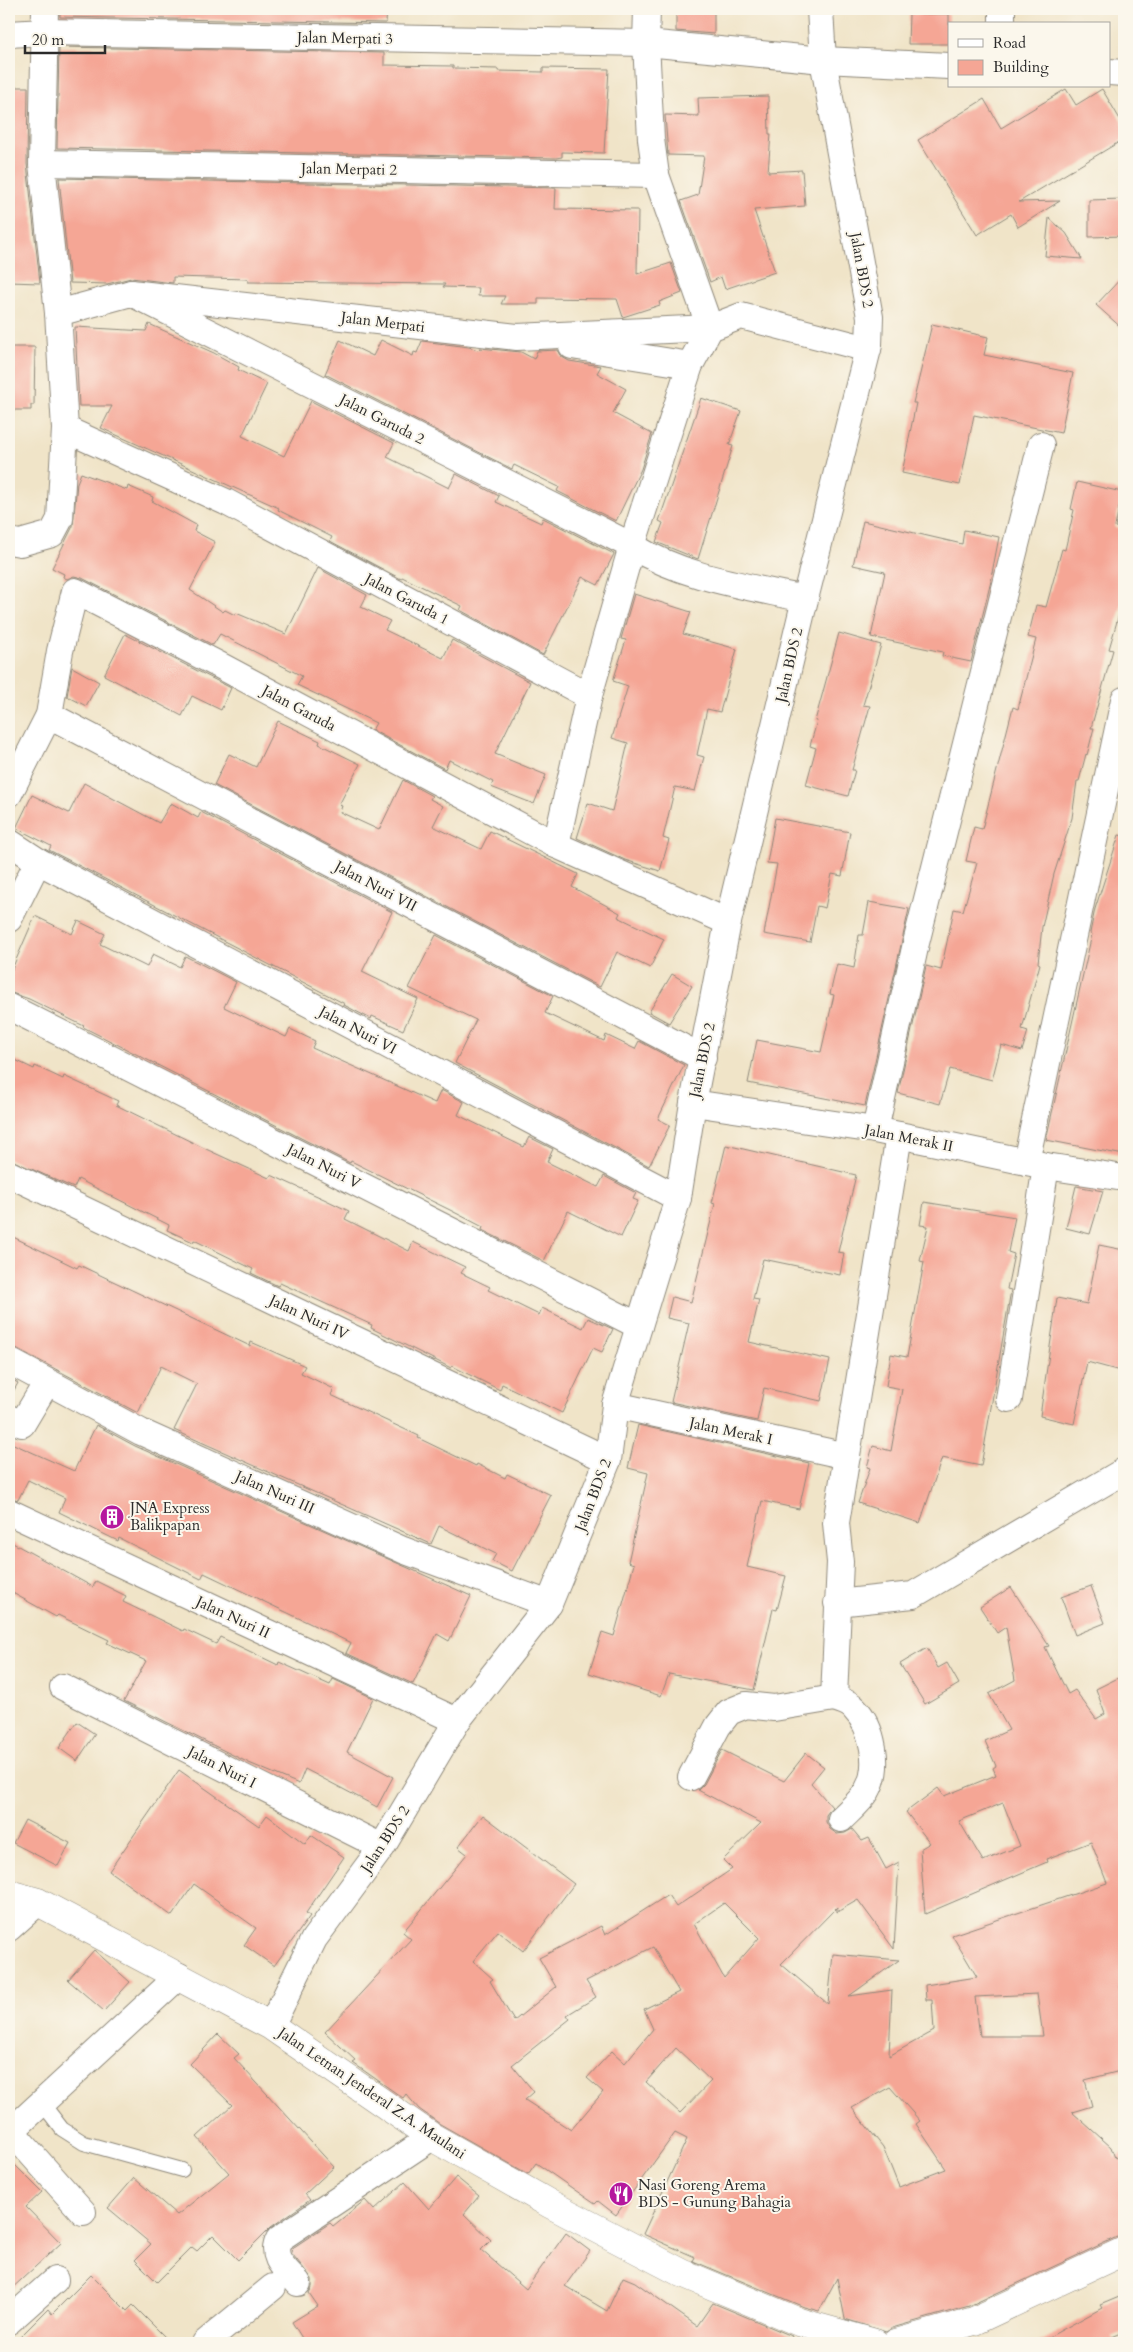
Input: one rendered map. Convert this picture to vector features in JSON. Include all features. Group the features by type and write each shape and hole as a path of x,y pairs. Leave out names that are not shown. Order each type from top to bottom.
{"street":[{"path":"647,9 646,43 651,139 656,175 710,328 690,365 632,546 589,696 556,845 728,922"},
{"name":"Jalan BDS 2","path":"271,2026 314,1938 382,1848 456,1722 549,1604 608,1460 615,1405 678,1198 693,1102 728,922 805,599 868,349 870,317 823,60 820,9"},
{"path":"1002,9 1002,22"},
{"path":"9,541 20,543 52,534 60,520 65,429 58,313 42,163 45,21"},
{"name":"Jalan Merpati 3","path":"9,34 45,21 646,43 823,60 948,66"},
{"path":"1110,72 1124,73"},
{"name":"Jalan Merpati 2","path":"42,163 656,175"},
{"name":"Jalan Merpati","path":"58,313 131,292 517,337 710,328 741,316 868,349"},
{"name":"Jalan Garuda 2","path":"131,292 632,546 654,559 697,575 805,599"},
{"path":"517,337 690,365"},
{"name":"Jalan Garuda 1","path":"65,429 226,502 589,696"},
{"path":"834,1698 840,1562 836,1523 847,1456 887,1133 916,943 1041,445"},
{"name":"Jalan Garuda","path":"48,715 54,679 75,591 221,666 556,845"},
{"path":"1009,1399 1036,1164 1124,700"},
{"path":"9,794 48,715"},
{"name":"Jalan Nuri VII","path":"48,715 703,1058"},
{"name":"Jalan Nuri VI","path":"9,842 38,861 678,1198"},
{"path":"9,919 38,861"},
{"name":"Jalan Nuri V","path":"9,1006 639,1326"},
{"name":"Jalan Merak II","path":"693,1102 887,1133 1036,1164 1124,1178"},
{"name":"Jalan Nuri IV","path":"9,1174 608,1460"},
{"name":"Jalan Nuri III","path":"9,1361 141,1432 394,1546 549,1604"},
{"path":"9,1418 22,1424 47,1382"},
{"name":"Jalan Merak I","path":"615,1405 847,1456"},
{"path":"837,1603 913,1595 1124,1471"},
{"name":"Jalan Nuri II","path":"9,1512 456,1722"},
{"name":"Jalan Nuri I","path":"63,1687 382,1848"},
{"path":"691,1776 718,1726 730,1712 746,1705 774,1708 834,1698 853,1706 866,1724 872,1746 874,1769 867,1791 840,1819"},
{"name":"Jalan Letnan Jenderal Z.A. Maulani","path":"9,1894 38,1902 271,2026 432,2137 550,2204 682,2273 799,2322 875,2343"},
{"path":"9,1928 38,1902"},
{"path":"83,2212 10,2132 179,1976"},
{"path":"298,2283 276,2258 275,2248 279,2239 432,2137"},
{"path":"896,2343 974,2321 1124,2251"},
{"path":"9,2321 54,2280"},
{"path":"205,2343 273,2287"}],"lane":[{"path":"42,2103 62,2129 84,2143 182,2170"}],"building":[{"path":"60,9 387,9 386,23 60,17"},
{"path":"676,9 714,9 714,34 676,31"},
{"path":"909,14 949,14 948,44 908,44"},
{"path":"59,47 384,53 384,65 453,66 453,68 498,69 498,71 543,72 543,68 609,69 604,153 562,152 562,157 556,158 57,148"},
{"path":"9,87 28,87 27,164 40,283 9,282"},
{"path":"1066,89 1076,105 1102,89 1124,126 1124,139 1019,202 1060,201 1018,227 1011,214 977,235 918,140 984,99 1001,128"},
{"path":"768,96 769,134 771,134 768,172 802,170 805,206 754,210 775,272 725,289 721,277 710,282 681,201 698,195 704,156 668,155 665,115 699,116 698,98"},
{"path":"59,178 556,188 555,209 638,210 637,274 671,263 682,293 659,302 660,305 623,317 617,299 538,298 538,304 501,304 505,296 478,296 479,288 443,287 445,284 248,282 248,279 173,277 173,283 131,278 107,284 70,283"},
{"path":"1124,199 1124,236 1089,237 1089,200"},
{"path":"1049,218 1066,233 1082,259 1045,256"},
{"path":"1124,275 1124,330 1096,305"},
{"path":"149,324 214,353 239,367 238,370 267,384 242,436 284,456 311,401 394,443 387,457 449,488 456,474 499,496 496,502 541,523 543,518 614,554 598,585 582,577 543,655 460,610 462,606 402,577 401,579 330,541 332,537 278,510 279,508 101,428 112,406 79,406 75,327 146,331"},
{"path":"932,324 988,337 984,355 1073,373 1061,433 974,415 960,485 902,473 916,403 913,403"},
{"path":"340,340 373,356 381,340 413,356 414,352 417,353 422,341 469,347 478,350 480,348 521,352 534,359 537,351 558,350 562,357 569,361 601,366 597,373 626,389 613,413 652,434 641,469 616,521 557,491 559,487 514,465 512,469 325,374"},
{"path":"9,347 35,347 34,405 31,405 31,410 9,410"},
{"path":"701,398 741,411 729,445 733,446 698,559 656,542 663,523 659,521"},
{"path":"81,473 127,490 128,486 153,497 152,501 196,525 194,531 215,542 190,590 223,612 225,610 235,615 236,613 286,634 318,568 367,595 361,607 390,621 385,630 443,658 452,640 530,682 495,754 546,775 534,804 491,787 493,782 449,760 445,769 372,730 376,723 297,685 302,676 220,634 213,645 82,578 74,576 67,579 63,577 64,574 52,568 73,526 77,483"},
{"path":"1077,482 1122,492 1115,527 1124,529 1124,597 1109,649 1113,650 1091,728 1094,728 1087,755 1079,781 1077,781 1072,818 1054,874 1042,927 1038,963 1040,964 1022,1029 1028,1031 1022,1051 1001,1045 992,1080 950,1069 940,1104 898,1093 926,966 941,970 954,909 963,911 977,863 966,861 974,827 982,829 1013,707 1018,709 1036,639 1028,637 1036,605 1046,607 1062,549 1065,550 1074,510 1071,509"},
{"path":"863,521 962,544 964,530 999,537 993,573 971,662 942,656 943,652 871,637 885,572 853,565"},
{"path":"634,594 691,612 683,634 737,649 720,712 707,709 697,755 704,757 695,791 675,787 663,838 669,840 660,871 625,860 577,838 588,803 612,811 628,743 612,738 628,686 613,681 626,640 621,639"},
{"path":"839,633 881,645 863,705 870,706 852,770 855,770 848,796 806,785 816,748 810,746 817,721 815,721"},
{"path":"125,634 231,688 221,710 192,696 182,716 104,675"},
{"path":"72,667 99,682 86,706 67,696"},
{"path":"278,721 320,741 319,744 360,764 339,805 342,806 340,812 379,830 403,780 432,796 430,799 443,806 433,826 481,849 490,831 578,874 572,887 620,913 618,917 664,939 650,968 617,952 600,987 214,785 229,754 256,767"},
{"path":"84,783 159,823 171,803 198,818 201,812 392,912 362,972 418,999 403,1030 372,1016 371,1019 344,1005 49,850 51,846 16,828 32,795 69,813"},
{"path":"775,818 850,832 842,876 832,874 825,908 817,906 810,942 764,934 777,864 767,863"},
{"path":"1119,835 1124,836 1124,1155 1046,1140 1092,934 1090,933 1095,909"},
{"path":"869,902 909,909 865,1106 748,1083 757,1040 821,1052 834,995 830,994 837,964 854,968 859,935 863,935"},
{"path":"35,916 72,934 78,921 105,934 100,944 147,967 153,954 180,967 185,956 236,982 224,1007 286,1037 290,1029 315,1041 312,1048 435,1103 441,1090 464,1102 458,1115 524,1147 529,1137 553,1149 547,1162 598,1187 604,1176 636,1193 633,1199 638,1201 621,1237 568,1211 544,1261 482,1230 483,1227 450,1210 351,1161 350,1163 84,1026 29,999 9,992 9,976"},
{"path":"436,935 553,996 545,1013 604,1041 606,1035 635,1049 639,1041 684,1065 658,1119 670,1125 649,1166 455,1063 476,1020 409,988"},
{"path":"672,974 692,986 669,1023 649,1012"},
{"path":"9,1057 34,1069 35,1066 63,1079 64,1076 118,1101 116,1105 208,1150 269,1178 271,1175 349,1211 345,1219 409,1251 413,1242 465,1267 461,1273 490,1287 488,1290 539,1315 542,1308 583,1328 588,1318 613,1329 602,1352 593,1348 562,1413 502,1384 500,1390 452,1366 451,1368 371,1328 372,1325 280,1283 278,1286 251,1273 253,1269 194,1240 193,1242 167,1230 169,1225 78,1179 74,1188 9,1159"},
{"path":"726,1145 856,1175 838,1252 844,1253 840,1275 763,1259 753,1299 759,1300 749,1342 830,1360 821,1401 764,1388 757,1421 671,1402 689,1323 667,1318 672,1297 691,1302 715,1204 712,1203"},
{"path":"1076,1186 1103,1191 1090,1234 1066,1228"},
{"path":"924,1202 1015,1217 1008,1252 1014,1254 1007,1289 1011,1290 981,1466 942,1458 920,1523 858,1503 870,1468 867,1467 873,1446 891,1451 902,1389 886,1386 891,1354 907,1357 924,1262 920,1261 928,1226 920,1225"},
{"path":"9,1235 77,1268 79,1265 250,1346 251,1342 305,1366 301,1373 334,1389 331,1395 419,1436 418,1438 476,1466 477,1464 505,1478 507,1474 551,1495 512,1571 492,1561 496,1554 439,1526 431,1544 174,1430 197,1384 161,1366 138,1413 9,1346"},
{"path":"1099,1245 1124,1250 1124,1372 1087,1362 1074,1424 1040,1416 1057,1298 1087,1304"},
{"path":"9,1378 18,1383 9,1399"},
{"path":"96,1425 135,1446 471,1596 449,1641 437,1634 413,1684 346,1653 351,1643 204,1573 201,1579 119,1538 118,1541 59,1512 65,1498 28,1480 18,1500 9,1497 9,1442 74,1471"},
{"path":"638,1425 809,1463 799,1509 762,1501 747,1567 786,1576 777,1610 773,1609 754,1690 669,1674 661,1696 589,1673 602,1632 614,1636 634,1564 628,1562 648,1473 628,1468"},
{"path":"9,1541 93,1587 96,1581 126,1596 123,1602 183,1631 184,1629 216,1644 220,1637 278,1665 279,1662 330,1685 333,1679 373,1698 347,1752 393,1777 377,1807 305,1769 299,1784 249,1763 124,1701 146,1661 107,1643 109,1640 58,1615 56,1617 9,1591"},
{"path":"1091,1586 1105,1623 1075,1635 1061,1597"},
{"path":"1011,1587 1049,1646 1045,1647 1068,1694 1075,1690 1096,1719 1105,1714 1096,1689 1124,1675 1124,1985 1120,1986 1124,2009 1124,2070 1085,2080 1092,2106 1072,2112 1111,2147 1115,2158 1124,2153 1124,2236 1117,2237 969,2306 892,2328 886,2332 845,2319 837,2278 819,2311 804,2307 693,2261 695,2257 643,2234 687,2139 675,2133 616,2215 598,2201 595,2204 536,2163 528,2174 440,2124 419,2109 406,2094 403,2098 353,2063 356,2061 325,2032 411,1939 403,1932 467,1854 458,1847 483,1815 574,1884 523,1951 498,1931 473,1961 493,1979 490,1981 514,2021 556,1987 539,1958 601,1926 605,1935 668,1895 676,1907 732,1869 723,1860 761,1823 698,1790 704,1784 722,1750 784,1781 806,1753 824,1767 811,1783 832,1807 826,1815 826,1822 830,1829 837,1834 845,1833 852,1829 862,1841 869,1838 886,1869 899,1862 894,1949 858,1900 837,1912 837,1907 781,1964 828,2004 833,1954 899,1960 849,1996 892,1990 889,2056 934,2031 932,2000 926,2000 925,1985 977,1977 952,1935 1107,1883 1091,1842 1046,1859 1047,1862 925,1914 920,1849 930,1843 906,1812 938,1788 944,1796 996,1775 993,1768 996,1766 985,1741 1009,1730 989,1694 1015,1680 1006,1627 997,1633 980,1607","holes":["1003,1803 1020,1846 983,1861 959,1821","724,1903 759,1938 724,1978 694,1924","653,1947 679,1992 644,2009 653,2029 625,2063 612,2051 587,2078 603,2092 571,2130 525,2100 534,2092 512,2065 570,2019 567,2015 596,1997 586,1981","1037,1994 1043,2036 980,2036 975,1997","676,2048 711,2081 680,2113 646,2082","890,2087 920,2121 916,2124 946,2169 899,2187 883,2147 852,2108"]},
{"path":"927,1648 938,1668 947,1663 959,1684 925,1704 900,1664"},
{"path":"77,1722 95,1734 77,1761 59,1748"},
{"path":"179,1770 259,1826 267,1815 305,1844 311,1835 344,1857 306,1913 310,1916 274,1966 244,1945 256,1928 194,1884 172,1916 109,1871"},
{"path":"25,1820 70,1843 58,1866 13,1843"},
{"path":"94,1950 130,1982 104,2011 68,1980"},
{"path":"218,2034 239,2054 234,2058 334,2167 305,2194 310,2200 271,2227 238,2260 213,2235 197,2251 192,2247 157,2282 135,2260 151,2244 108,2208 134,2178 177,2215 229,2173 197,2137 232,2105 190,2064"},
{"path":"9,2159 42,2192 26,2207 61,2243 9,2291"},
{"path":"456,2177 479,2196 464,2214 491,2240 481,2250 526,2289 566,2233 590,2251 565,2286 607,2311 623,2277 635,2282 697,2326 713,2303 792,2336 789,2343 305,2343 292,2322 318,2306 309,2293 312,2287 312,2279 293,2255 291,2249 330,2223 333,2226 365,2200 374,2210 405,2182 429,2209"},
{"path":"91,2275 127,2311 133,2305 171,2343 14,2343 48,2309 52,2314"},
{"path":"1124,2295 1124,2332 1112,2337 1116,2343 1038,2343 1102,2308 1100,2305"}],"place":[{"name":"JNA Express Balikpapan","path":"112,1517"},
{"name":"Nasi Goreng Arema BDS - Gunung Bahagia","path":"621,2194"}]}
